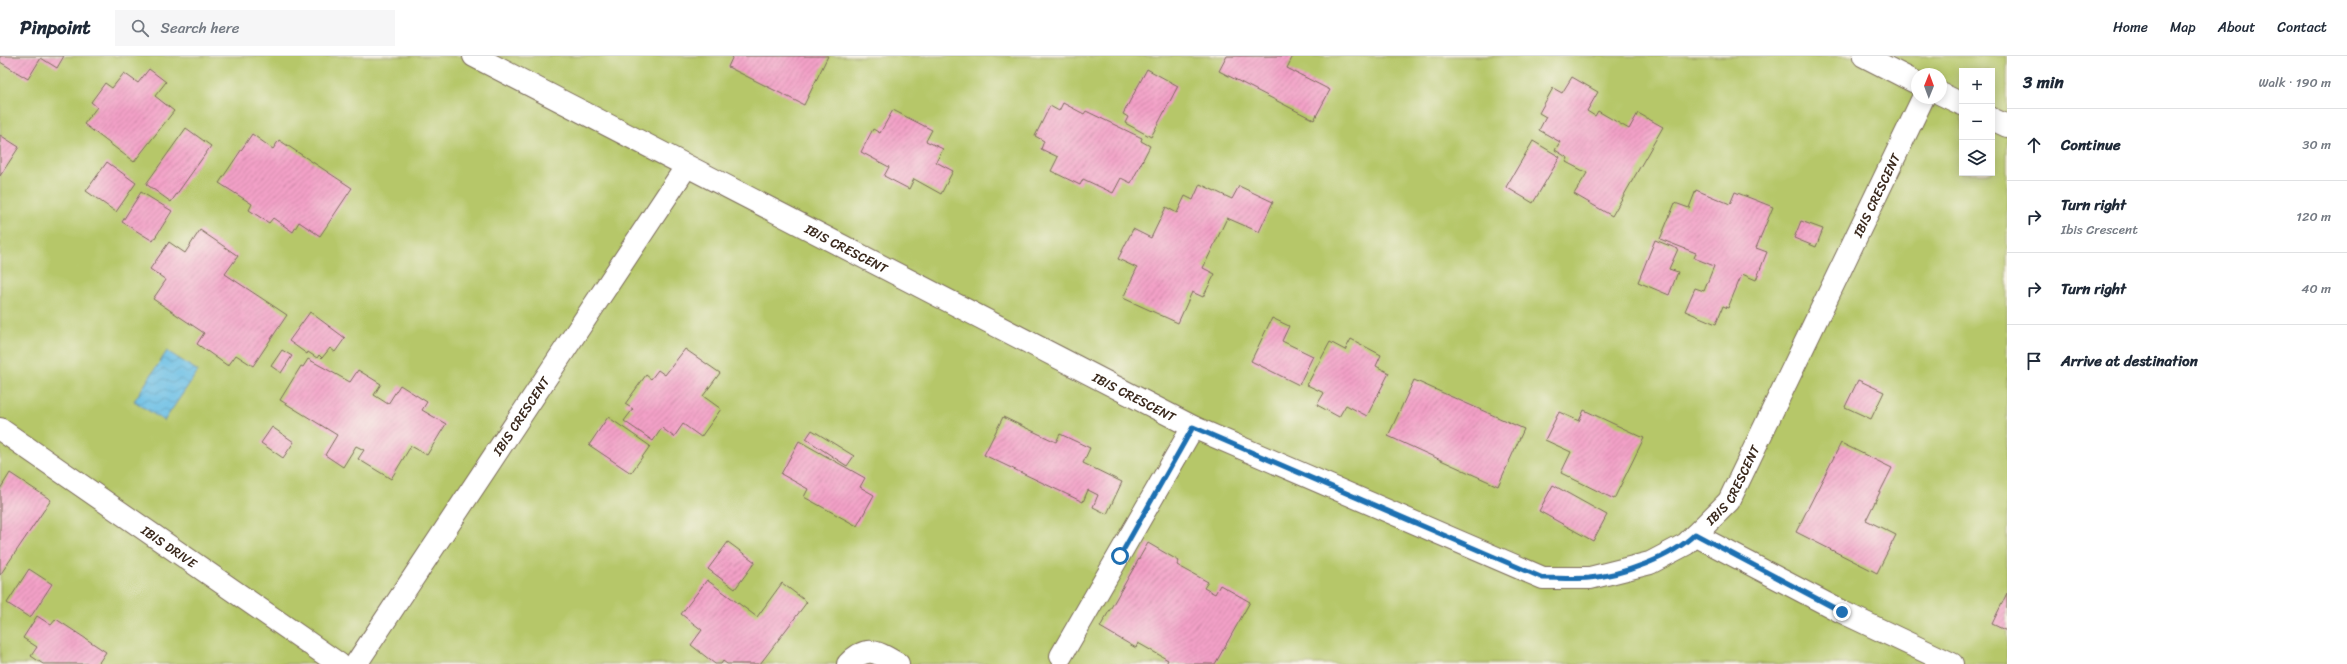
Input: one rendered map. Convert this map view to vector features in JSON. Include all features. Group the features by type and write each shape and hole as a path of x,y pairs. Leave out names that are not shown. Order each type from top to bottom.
{"street":[{"name":"IBIS CRESCENT","path":"474,56 686,167 1193,427 1543,578 1590,578 1650,563 1686,544 1729,501 1920,104"},
{"path":"1864,56 1911,80"},
{"path":"1947,97 1959,103"},
{"path":"1995,120 2007,126"},
{"name":"IBIS CRESCENT","path":"356,664 686,167"},
{"path":"1061,656 1193,427"},
{"name":"IBIS DRIVE","path":"0,429 339,664"},
{"path":"1695,534 1842,612 1952,664"},
{"path":"848,664 857,654 867,651 877,651 898,664"}],"green space":[{"path":"0,56 2007,56 2007,664 0,664"}],"water":[{"path":"167,351 198,371 164,421 134,401"}],"building":[{"path":"0,56 64,56 57,68 41,58 28,79 0,62"},
{"path":"733,56 828,56 804,105 728,67"},
{"path":"1227,56 1293,56 1287,68 1330,90 1314,120 1219,71"},
{"path":"149,69 166,82 155,96 174,111 134,162 84,124 97,107 91,102 105,83 112,88 124,73 138,83"},
{"path":"1147,69 1178,86 1151,137 1125,123 1128,117 1123,114"},
{"path":"1572,77 1598,92 1587,111 1595,116 1598,111 1629,129 1638,113 1663,127 1612,216 1574,194 1587,173 1566,162 1568,158 1555,150 1560,142 1539,130 1546,117 1539,113 1553,88 1562,93"},
{"path":"1063,103 1084,114 1086,111 1142,138 1141,141 1150,146 1131,183 1121,178 1113,193 1083,179 1080,185 1051,171 1058,157 1041,149 1044,141 1035,136 1050,106 1059,111"},
{"path":"893,110 932,130 926,141 943,149 936,162 953,171 941,194 914,179 909,189 884,176 889,167 861,152 873,129 880,133"},
{"path":"186,128 211,146 171,202 146,184"},
{"path":"252,134 273,149 279,140 352,188 320,236 299,222 293,232 273,218 269,223 249,210 252,204 219,183"},
{"path":"0,135 19,147 0,176"},
{"path":"1533,141 1560,157 1533,203 1506,187"},
{"path":"107,162 136,183 116,212 86,191"},
{"path":"1200,184 1232,199 1239,186 1273,202 1259,232 1227,218 1203,268 1215,274 1203,297 1192,292 1178,323 1123,298 1137,268 1118,259 1133,229 1151,238 1166,207 1177,213 1185,196 1193,200"},
{"path":"1696,190 1730,204 1735,192 1773,207 1756,248 1767,252 1756,280 1742,274 1728,308 1723,306 1716,324 1685,311 1695,288 1704,291 1714,266 1694,258 1696,253 1660,239 1675,203 1689,208"},
{"path":"141,192 172,211 153,241 122,222"},
{"path":"1801,221 1823,229 1816,247 1794,238"},
{"path":"200,230 238,256 225,274 287,315 253,366 236,355 228,366 197,344 204,333 153,299 166,280 150,269 169,242 185,253"},
{"path":"1655,240 1678,249 1669,269 1678,272 1669,295 1638,282"},
{"path":"310,312 345,338 335,352 330,348 322,358 319,355 317,358 308,352 307,354 289,341"},
{"path":"1272,318 1289,326 1282,341 1313,356 1299,385 1251,361"},
{"path":"1351,339 1381,355 1376,366 1389,373 1367,416 1346,405 1339,417 1317,405 1324,393 1307,385 1330,342 1345,350"},
{"path":"685,349 720,373 703,396 721,409 701,437 683,424 674,437 662,428 653,441 624,421 633,409 625,404 646,375 651,379 658,370 665,375"},
{"path":"282,350 292,356 281,373 271,366"},
{"path":"308,359 350,382 358,370 381,384 374,395 388,404 400,385 427,402 422,410 446,424 427,455 411,446 391,479 358,459 364,450 356,446 343,467 325,455 337,435 280,400 301,366 303,367"},
{"path":"1414,380 1524,429 1498,486 1388,436"},
{"path":"1858,380 1884,392 1871,419 1845,407"},
{"path":"1584,410 1644,438 1614,499 1561,473 1571,452 1545,440 1559,412 1579,421"},
{"path":"608,417 650,446 631,473 589,445"},
{"path":"1003,417 1056,442 1060,434 1090,448 1083,463 1122,482 1107,514 1093,507 1098,495 1088,490 1083,502 984,455"},
{"path":"272,427 294,442 283,458 261,443"},
{"path":"812,430 854,456 847,466 806,439"},
{"path":"799,441 865,478 860,487 874,495 857,526 804,497 808,489 781,474"},
{"path":"1841,443 1892,468 1866,520 1896,535 1877,573 1796,532"},
{"path":"10,473 51,500 0,575 0,489"},
{"path":"1553,485 1607,515 1593,541 1539,511"},
{"path":"728,542 755,562 735,589 708,569"},
{"path":"1148,543 1179,561 1177,565 1208,582 1204,588 1215,594 1220,585 1250,602 1215,664 1166,664 1168,660 1138,643 1136,648 1100,627"},
{"path":"29,569 52,584 30,618 7,603"},
{"path":"707,580 757,617 782,583 807,602 760,664 727,664 723,661 721,664 715,664 691,645 702,630 681,614"},
{"path":"2007,593 2007,631 1992,624"},
{"path":"37,616 51,625 56,619 106,652 98,664 43,664 31,656 37,647 23,638"}],"route":[{"path":"1120,556 1193,427 1543,578 1590,578 1650,563 1686,544 1695,534 1842,612"}]}
